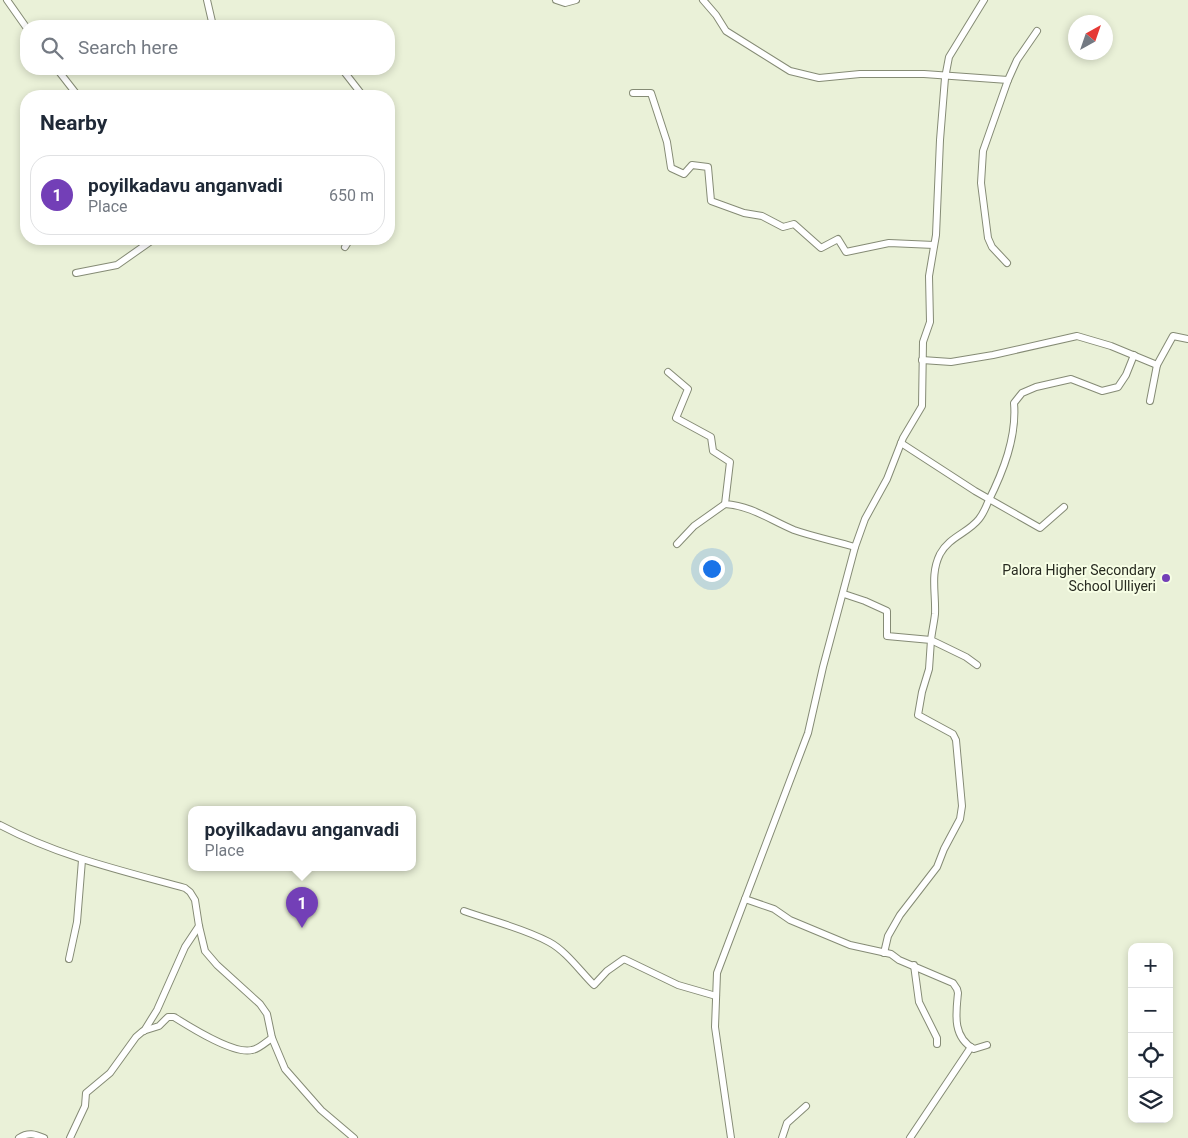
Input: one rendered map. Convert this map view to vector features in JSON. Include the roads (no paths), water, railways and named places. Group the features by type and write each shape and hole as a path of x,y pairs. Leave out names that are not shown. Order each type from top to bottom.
{"street":[{"path":"7,0 21,20"},
{"path":"207,0 212,20"},
{"path":"556,0 565,3 576,0"},
{"path":"703,0 716,15 726,31 790,71 819,78 860,74 924,74 1008,80"},
{"path":"731,1138 714,1027 717,973 808,732 855,547 865,519 887,479 901,443 922,406 923,342 930,322 929,276 936,235 945,76 949,57 984,0"},
{"path":"1007,263 992,247 988,238 981,183 983,151 1008,80 1018,60 1038,31"},
{"path":"62,75 73,90"},
{"path":"347,75 358,90"},
{"path":"633,93 651,93 667,142 672,168 684,174 692,164 708,167 711,201 744,213 762,216 783,227 794,224 821,248 838,239 846,252 888,243 934,245"},
{"path":"76,273 117,265 145,245"},
{"path":"922,360 951,362 994,355 1077,336 1111,346 1157,365"},
{"path":"1150,401 1157,365 1172,336 1188,339"},
{"path":"884,953 888,936 900,915 937,867 960,819 962,806 956,740 953,734 918,715 932,640 934,614 933,578 939,556 946,544 980,518 990,499 1012,440 1016,418 1014,404 1022,393 1036,387 1071,379 1102,391 1118,386 1126,374 1134,355"},
{"path":"668,372 688,389 676,418 711,437 712,451 730,462 725,504"},
{"path":"901,443 921,457 1040,528 1064,507"},
{"path":"677,544 694,526 725,504 735,505 764,514 794,530 855,547"},
{"path":"844,594 887,611 887,636 932,640 966,657 977,665"},
{"path":"0,824 19,835 82,860 185,888 195,900 199,926 206,951 210,958 260,1004 267,1014 272,1038 285,1068 321,1110 354,1138"},
{"path":"69,959 77,922 82,860"},
{"path":"745,899 774,909 790,920 850,945 884,953 956,985 958,992 956,1026 964,1041 971,1047 977,1048 987,1045"},
{"path":"464,912 550,942 571,960 594,985 607,971 624,959 678,985 716,996"},
{"path":"70,1138 85,1106 86,1093 110,1073 130,1045 143,1031 157,1010 185,947 199,926"},
{"path":"914,965 919,1002 937,1038 937,1044"},
{"path":"143,1031 159,1026 168,1017 174,1017 219,1043 246,1051 255,1050 272,1038"},
{"path":"910,1138 971,1047"},
{"path":"782,1138 787,1123 806,1106"},
{"path":"19,1138 33,1133 44,1138"}],"place":[{"name":"Palora Higher Secondary School Ulliyeri","path":"1166,578"},
{"name":"poyilkadavu anganvadi","path":"302,928"}]}
